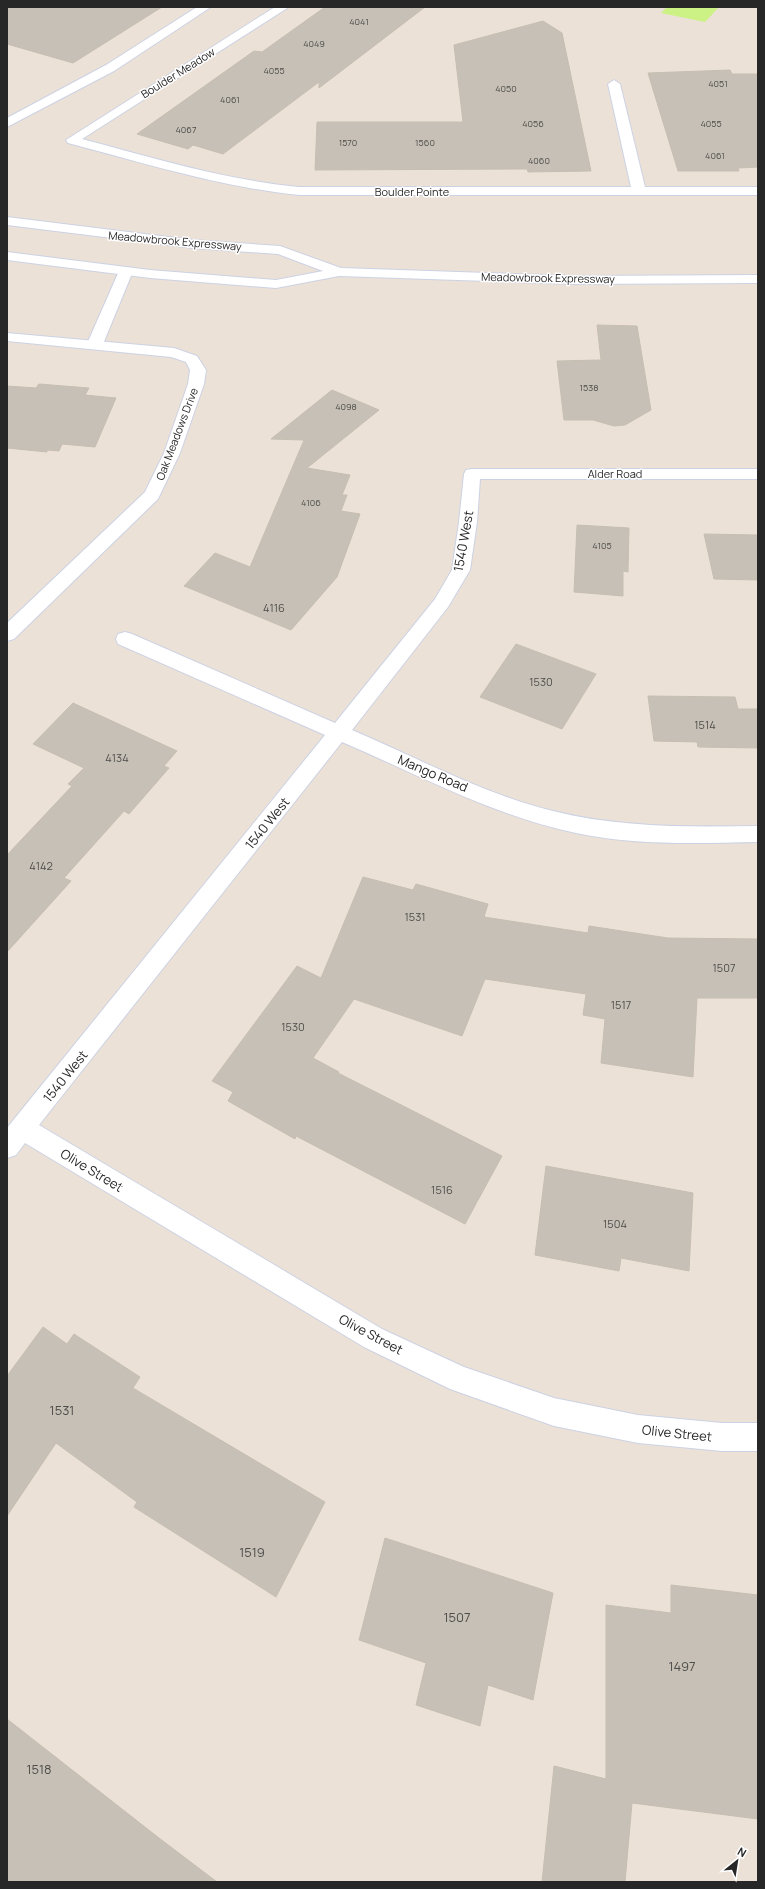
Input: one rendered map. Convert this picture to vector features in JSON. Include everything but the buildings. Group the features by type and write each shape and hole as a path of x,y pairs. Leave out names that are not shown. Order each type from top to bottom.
{"street":[{"path":"7,123 110,68 205,7"},
{"name":"Boulder Meadow","path":"72,140 284,7"},
{"path":"614,84 639,191"},
{"name":"Boulder Pointe","path":"72,140 223,180 259,187 299,191 758,191"},
{"name":"Meadowbrook Expressway","path":"7,221 94,233 193,244 280,250 339,272"},
{"path":"22,236 94,233"},
{"name":"Meadowbrook Expressway","path":"7,256 199,279 276,284 339,272 575,280 758,279"},
{"path":"95,344 126,271"},
{"name":"Oak Meadows Drive","path":"7,336 168,352 192,359 198,370 196,384 172,454 152,495 7,634"},
{"name":"Alder Road","path":"472,474 758,474"},
{"name":"1540 West","path":"15,1138 442,604 461,570 468,522 472,474"},
{"name":"Mango Road","path":"126,639 523,811 576,825 628,832 682,835 758,834"},
{"name":"Olive Street","path":"15,1138 373,1338 460,1378 554,1412 638,1429 722,1437 758,1437"}],"green space":[{"path":"667,7 719,7 705,22 661,13"}]}
